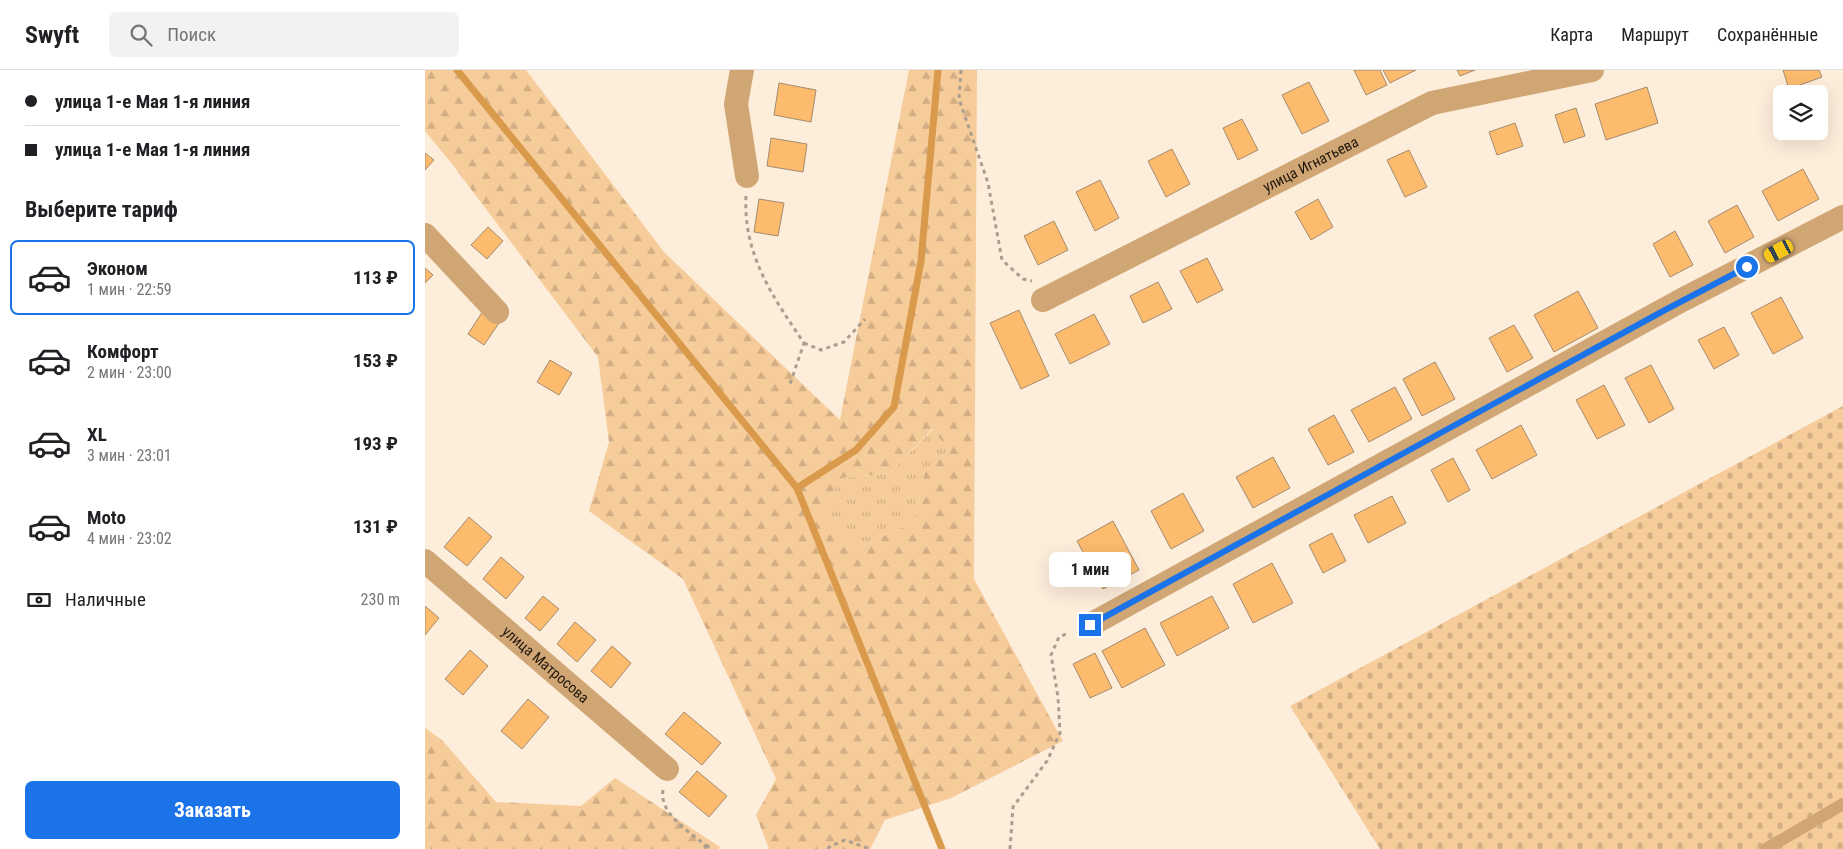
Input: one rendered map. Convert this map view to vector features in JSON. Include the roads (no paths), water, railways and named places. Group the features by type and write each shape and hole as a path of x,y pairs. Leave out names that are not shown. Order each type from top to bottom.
{"street":[{"path":"742,70 737,104 747,176"},
{"name":"улица Игнатьева","path":"1043,300 1432,103 1592,70"},
{"path":"1090,625 1682,300 1843,218"},
{"path":"425,235 497,312"},
{"name":"улица Матросова","path":"425,561 667,769"}],"lane":[{"path":"1766,849 1843,804"}],"waterway":[{"path":"457,70 797,488 942,849"},
{"path":"797,488 856,450 894,407 921,261 938,70"}]}
